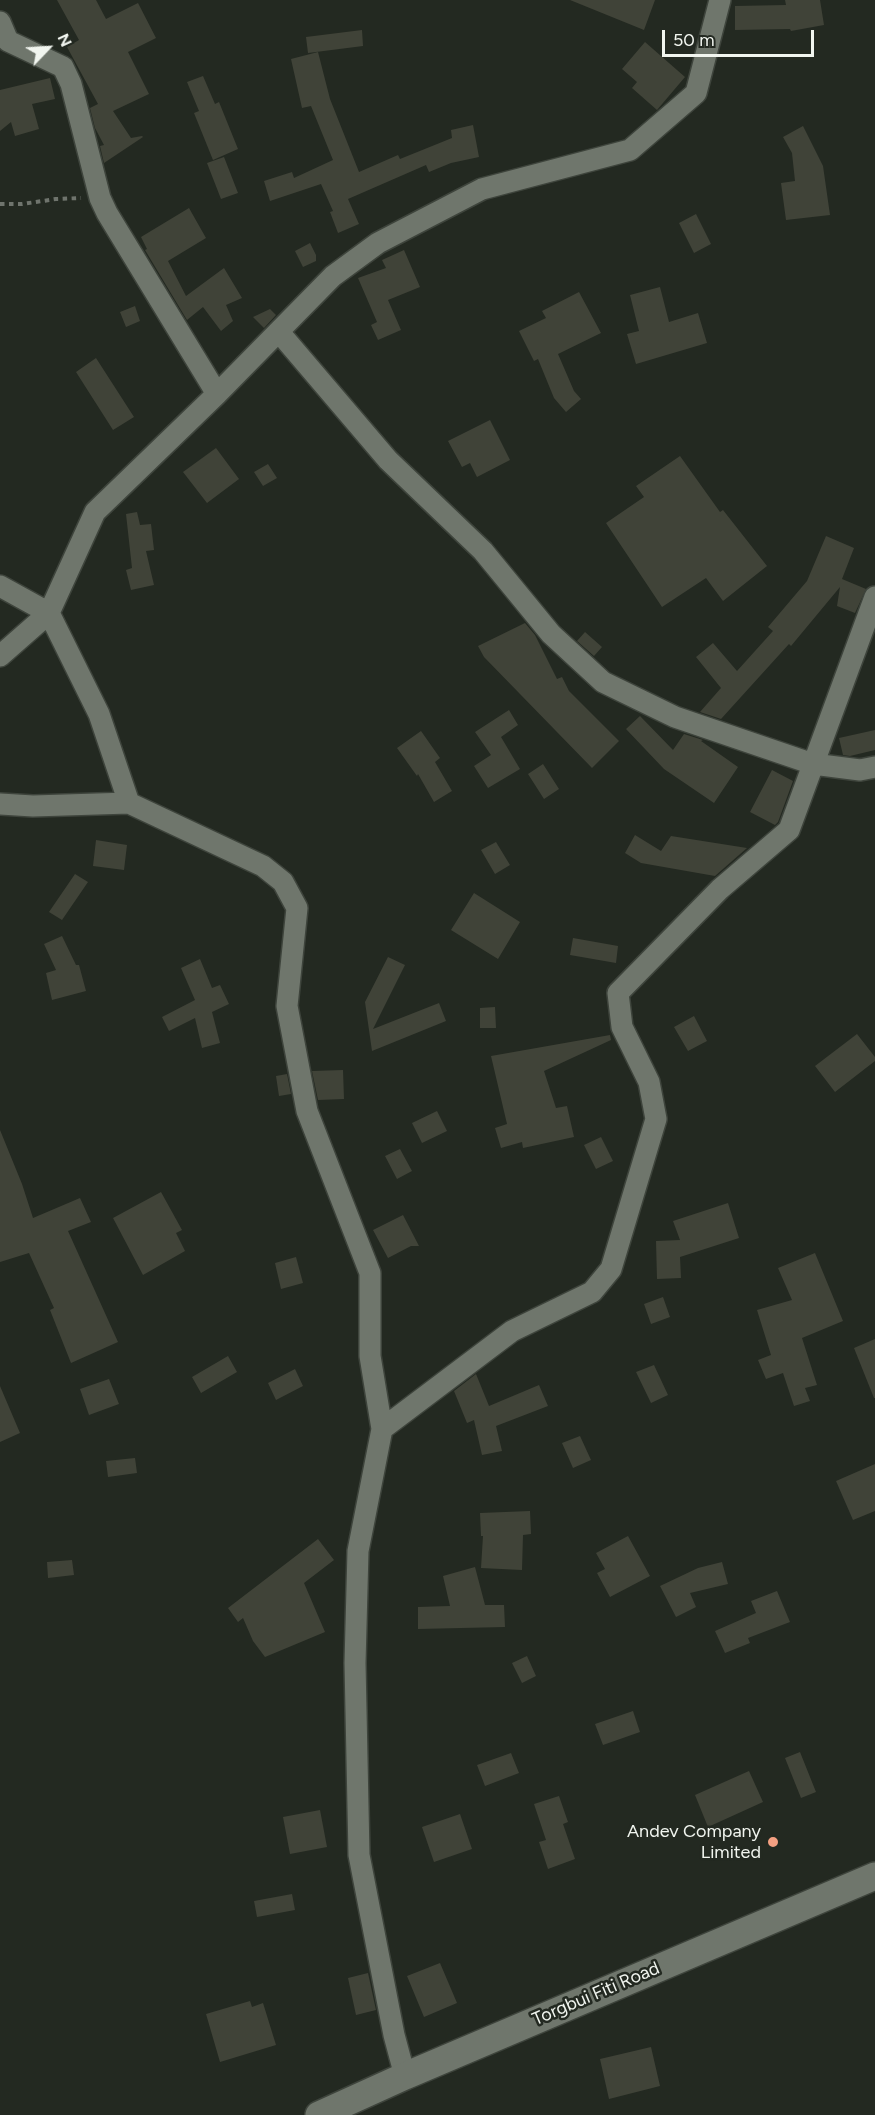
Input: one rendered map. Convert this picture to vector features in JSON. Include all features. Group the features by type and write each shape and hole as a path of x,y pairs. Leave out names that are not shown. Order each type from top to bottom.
{"street":[{"path":"0,656 49,613 95,512 217,394 333,276 378,243 482,189 630,150 696,93 720,0"},
{"path":"0,21 8,42 63,67 71,84 100,198 107,213 217,394"},
{"path":"279,332 388,460 483,551 551,634 603,682 675,717 813,764 860,770 875,767"},
{"path":"0,586 49,613 99,714 129,802"},
{"path":"382,1429 512,1331 592,1292 612,1269 656,1119 649,1082 622,1027 618,993 720,890 789,830 875,597"},
{"path":"0,804 33,806 129,802 263,866 283,882 297,908 287,1006 307,1111 370,1273 370,1356 382,1429 358,1551 355,1663 359,1855 394,2035 405,2076"},
{"name":"Torgbui Fiti Road","path":"319,2115 405,2076 875,1876"}],"path":[{"path":"0,204 22,204 56,198 100,198"}],"building":[{"path":"57,0 96,0 106,19 138,3 156,38 128,52 149,94 113,111 131,138 143,137 104,163 100,146 104,145 95,128 90,108 98,104 67,47 79,40"},
{"path":"570,0 655,0 644,30"},
{"path":"785,0 820,0 824,25 791,31 790,29 735,30 735,6 786,5"},
{"path":"362,30 363,46 308,53 306,37"},
{"path":"645,42 685,77 657,110 632,88 637,82 622,69"},
{"path":"318,52 330,99 359,172 398,155 400,159 452,138 451,130 473,125 479,157 451,163 429,172 426,165 348,199 359,224 338,233 330,212 333,211 321,184 270,201 264,181 292,172 294,178 333,160 311,106 302,108 291,59"},
{"path":"203,76 215,104 219,102 238,149 213,160 194,113 199,111 187,82"},
{"path":"50,78 55,99 32,104 39,129 15,136 11,122 0,131 0,90"},
{"path":"803,126 823,166 830,215 786,220 781,183 795,181 792,153 783,137"},
{"path":"224,157 238,193 221,199 207,163"},
{"path":"189,208 206,238 168,261 186,296 224,268 242,298 226,305 233,321 221,331 203,307 187,320 145,250 147,249 141,237"},
{"path":"696,214 711,244 694,253 679,223"},
{"path":"310,243 316,255 316,261 303,267 295,251"},
{"path":"404,250 420,287 388,300 401,330 378,340 371,325 377,322 358,278 386,268 382,260"},
{"path":"660,287 669,322 698,313 707,343 636,364 627,334 639,331 630,295"},
{"path":"579,292 601,333 558,354 574,391 581,399 566,412 554,398 538,359 534,361 519,331 546,318 542,311"},
{"path":"135,306 140,321 126,327 120,312"},
{"path":"270,309 276,315 264,328 253,317"},
{"path":"96,358 134,417 113,430 76,372"},
{"path":"490,420 510,460 477,477 470,463 462,467 448,441"},
{"path":"216,448 239,479 207,503 183,472"},
{"path":"680,456 720,512 723,510 767,566 723,601 706,578 662,607 606,523 644,497 636,486"},
{"path":"268,464 277,478 263,486 254,472"},
{"path":"137,512 140,525 151,524 154,550 146,551 154,585 131,590 126,570 132,568 126,514"},
{"path":"826,536 854,548 842,579 866,589 855,613 837,606 840,587 791,646 789,644 721,719 700,712 721,688 696,657 713,643 737,671 773,631 768,627 807,581"},
{"path":"525,623 535,635 557,679 562,677 569,691 619,741 592,768 484,657 478,646"},
{"path":"585,632 602,647 594,656 577,641"},
{"path":"509,710 518,725 501,737 520,769 488,788 474,766 491,755 475,732"},
{"path":"640,716 673,750 684,734 703,740 701,741 738,767 714,803 664,769 626,729"},
{"path":"875,730 875,750 850,756 843,755 839,738"},
{"path":"421,731 440,758 435,762 452,791 434,802 418,774 417,776 397,748"},
{"path":"543,764 559,789 544,799 528,774"},
{"path":"772,770 793,781 775,825 750,812"},
{"path":"635,835 661,851 671,836 747,848 715,876 641,863 625,853"},
{"path":"96,840 127,845 124,870 93,866"},
{"path":"496,842 510,865 495,874 481,850"},
{"path":"75,874 88,882 62,920 49,912"},
{"path":"474,893 520,922 498,959 451,930"},
{"path":"62,936 76,965 79,965 86,991 52,1000 46,973 56,970 44,944"},
{"path":"573,938 618,946 616,963 570,955"},
{"path":"388,957 405,965 373,1029 439,1003 446,1021 372,1051 365,1002"},
{"path":"200,959 212,988 220,985 229,1004 212,1012 220,1043 202,1048 195,1018 169,1031 162,1017 195,1000 181,968"},
{"path":"495,1007 496,1028 480,1028 480,1008"},
{"path":"694,1016 707,1041 688,1051 674,1027"},
{"path":"857,1034 875,1057 875,1061 835,1092 815,1066"},
{"path":"610,1035 611,1040 544,1071 556,1108 567,1106 574,1137 523,1148 522,1142 501,1148 495,1128 507,1124 491,1056"},
{"path":"343,1070 344,1099 318,1100 312,1071"},
{"path":"287,1074 291,1094 279,1096 276,1076"},
{"path":"437,1111 447,1131 422,1143 412,1123"},
{"path":"0,1130 33,1218 80,1198 91,1222 68,1231 118,1342 71,1363 50,1310 54,1308 29,1253 0,1262"},
{"path":"601,1137 613,1161 596,1169 584,1145"},
{"path":"400,1149 412,1171 397,1179 385,1156"},
{"path":"161,1192 182,1230 176,1233 185,1251 143,1275 113,1218"},
{"path":"728,1203 739,1238 680,1257 681,1278 657,1279 656,1241 680,1240 673,1221"},
{"path":"403,1215 419,1246 411,1246 388,1258 373,1230"},
{"path":"815,1253 843,1321 802,1338 817,1385 805,1388 810,1401 794,1406 783,1373 766,1379 758,1360 771,1355 757,1310 792,1300 778,1268"},
{"path":"296,1257 303,1283 281,1289 275,1263"},
{"path":"663,1297 670,1317 651,1324 644,1304"},
{"path":"875,1339 875,1398 874,1398 854,1348"},
{"path":"228,1356 237,1372 201,1393 192,1377"},
{"path":"654,1365 668,1395 651,1403 636,1372"},
{"path":"295,1369 303,1386 276,1400 268,1383"},
{"path":"476,1374 489,1406 539,1385 548,1406 496,1426 502,1451 482,1455 474,1420 467,1423 454,1391"},
{"path":"109,1379 119,1404 89,1415 80,1389"},
{"path":"0,1386 20,1433 0,1442"},
{"path":"580,1436 591,1460 573,1468 562,1443"},
{"path":"135,1458 137,1473 108,1477 106,1461"},
{"path":"875,1464 875,1511 853,1520 836,1481"},
{"path":"530,1511 531,1534 523,1535 522,1570 481,1568 483,1536 481,1536 480,1513"},
{"path":"628,1536 650,1576 610,1597 597,1573 605,1569 596,1553"},
{"path":"318,1539 334,1560 304,1583 325,1632 265,1657 253,1641 243,1618 238,1622 228,1608"},
{"path":"72,1560 74,1575 48,1578 47,1562"},
{"path":"722,1562 728,1584 690,1593 696,1607 676,1617 660,1586 698,1568"},
{"path":"475,1567 485,1605 504,1605 505,1627 418,1629 418,1607 450,1606 443,1576"},
{"path":"777,1591 790,1622 748,1638 750,1643 725,1653 715,1631 756,1613 751,1601"},
{"path":"527,1656 536,1676 522,1683 512,1663"},
{"path":"633,1711 640,1732 603,1745 595,1724"},
{"path":"800,1752 816,1792 801,1798 785,1758"},
{"path":"511,1753 519,1773 485,1786 477,1765"},
{"path":"749,1771 763,1802 708,1827 695,1795"},
{"path":"559,1796 568,1822 563,1824 575,1859 548,1869 539,1842 546,1840 534,1804"},
{"path":"320,1810 327,1847 290,1854 283,1817"},
{"path":"460,1814 472,1849 434,1862 422,1827"},
{"path":"292,1894 295,1910 257,1917 254,1901"},
{"path":"440,1963 457,2003 424,2017 407,1976"},
{"path":"368,1973 376,2010 356,2015 348,1978"},
{"path":"250,2001 252,2007 263,2003 276,2045 220,2062 206,2014"},
{"path":"651,2047 660,2086 609,2099 600,2059"}],"place":[{"name":"Andev Company Limited","path":"773,1842"}]}
